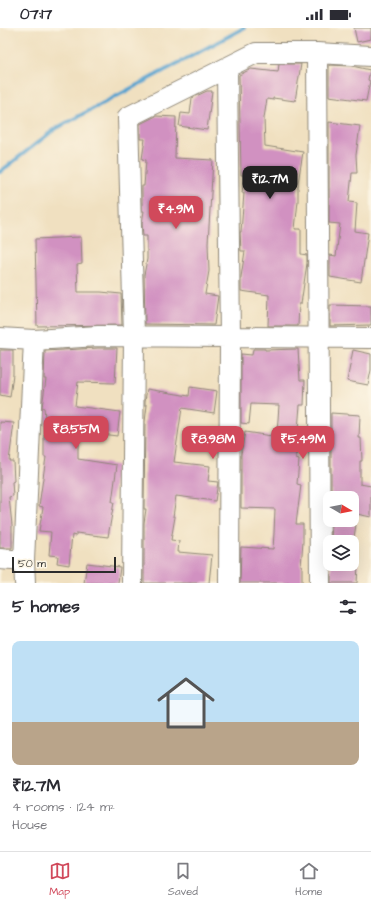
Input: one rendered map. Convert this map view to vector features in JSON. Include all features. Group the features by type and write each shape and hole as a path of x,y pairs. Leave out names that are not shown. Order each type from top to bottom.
{"street":[{"path":"132,583 134,336 128,117 256,53 317,53 371,56"},
{"path":"317,53 320,583"},
{"path":"227,68 230,337 229,583"},
{"path":"0,338 34,340 98,336 134,336 371,338"},
{"path":"25,583 24,561 34,340"},
{"path":"0,559 24,561"}],"building":[{"path":"354,28 371,28 371,39 357,42"},
{"path":"279,64 301,64 295,101 273,98 273,100 267,99 264,118 265,146 303,152 298,183 295,229 301,229 301,254 307,255 307,263 301,304 299,304 298,326 268,326 269,295 241,291 241,277 245,251 241,251 240,232 244,193 242,193 244,175 241,175 239,75 251,69 278,72"},
{"path":"329,65 352,66 370,70 368,80 370,81 366,101 329,96"},
{"path":"207,91 212,91 207,130 179,126 181,113 190,114 192,98"},
{"path":"156,116 176,117 175,158 213,160 208,243 209,271 205,294 218,296 214,325 145,324 144,275 147,259 147,236 143,236 142,223 144,211 142,211 142,186 144,186 146,160 142,159 145,139 140,139 140,124"},
{"path":"329,122 360,126 356,155 357,173 352,173 349,202 357,203 355,231 368,233 361,282 330,277 330,255 336,256 340,224 329,223"},
{"path":"81,237 82,264 77,265 78,292 121,294 122,325 37,326 35,239"},
{"path":"330,305 371,306 371,325 330,326"},
{"path":"117,348 115,383 78,382 75,406 120,412 117,436 78,431 78,459 117,465 112,502 114,502 108,537 76,533 76,536 72,535 69,565 57,563 58,556 49,555 51,532 39,531 43,507 39,506 46,457 44,457 44,435 47,435 44,408 42,407 46,379 44,379 45,351"},
{"path":"253,349 298,349 300,380 305,380 304,405 300,405 298,430 296,429 296,459 299,460 297,484 301,485 296,524 303,524 301,566 302,583 240,583 241,547 273,549 274,533 275,509 241,508 241,454 245,432 271,436 271,434 277,434 279,405 251,404 249,424 241,423 241,354 252,355"},
{"path":"0,350 13,350 13,374 10,397 0,395"},
{"path":"353,350 371,354 371,370 368,385 347,381"},
{"path":"190,387 217,391 214,413 182,408 174,462 210,466 208,481 218,482 215,501 176,496 173,517 175,517 171,540 179,541 178,552 212,555 209,583 144,583 144,523 146,509 144,509 145,422 147,405 145,405 145,401 147,389 189,396"},
{"path":"331,413 360,415 359,438 361,438 362,461 360,461 360,484 371,486 371,517 359,514 359,491 331,491"},
{"path":"0,422 14,423 9,461 13,461 14,481 12,482 13,496 9,497 12,525 12,548 0,548"},
{"path":"332,527 356,527 354,535 331,535"},
{"path":"87,563 120,567 118,583 84,583"},
{"path":"331,571 358,571 357,583 331,583"}],"waterway":[{"path":"0,172 55,129 244,28"}]}
